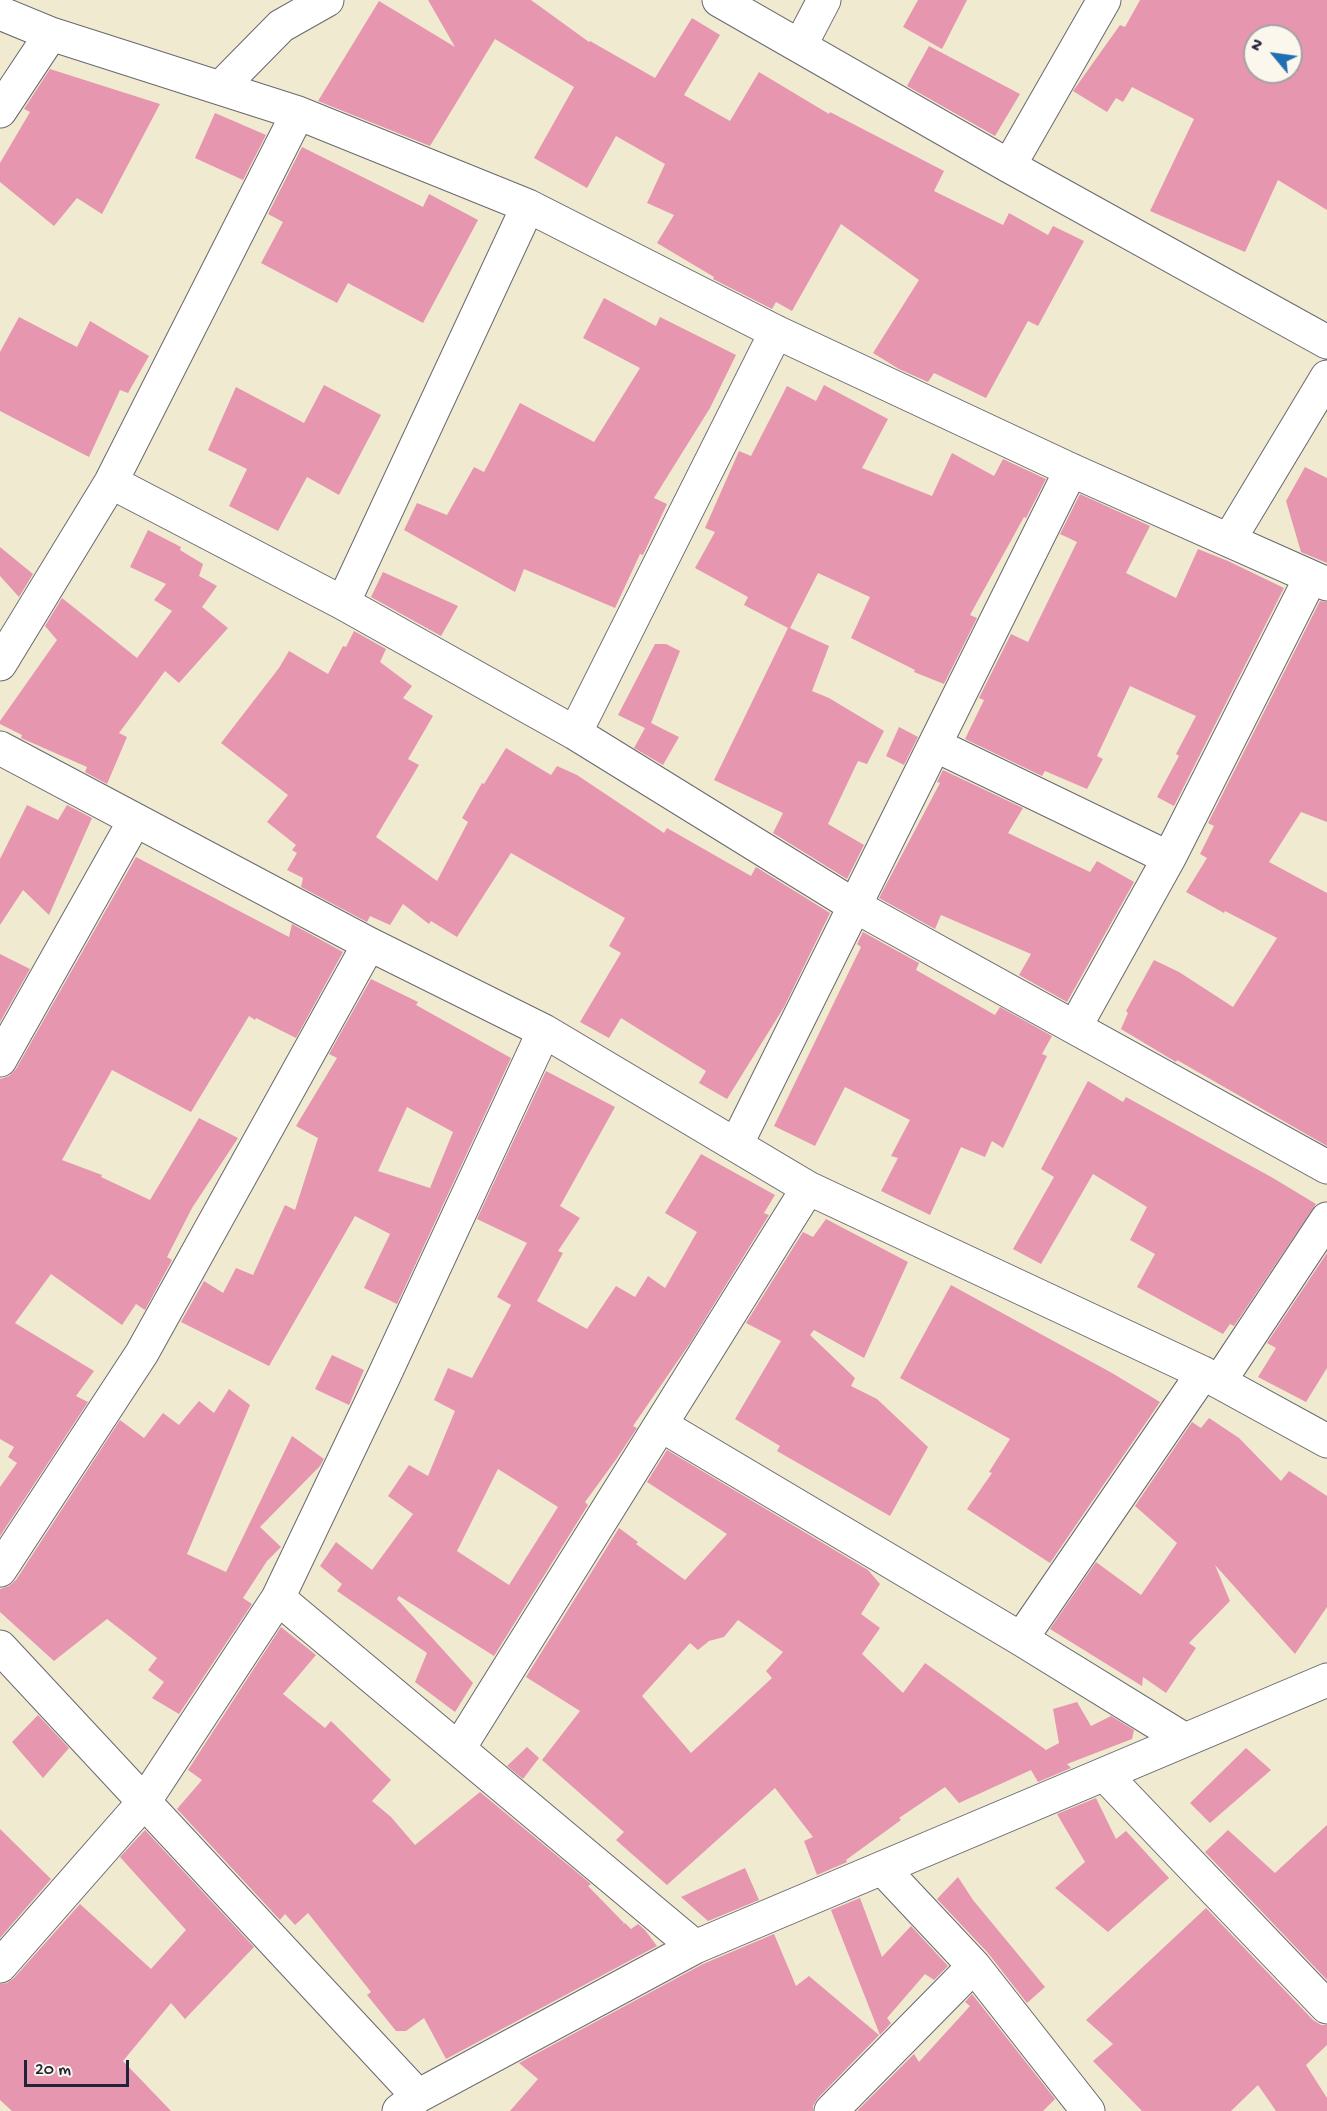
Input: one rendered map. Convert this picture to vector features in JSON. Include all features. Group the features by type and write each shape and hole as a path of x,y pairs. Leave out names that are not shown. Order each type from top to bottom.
{"street":[{"path":"220,88 281,26 327,0"},
{"path":"719,0 1009,166 1327,342"},
{"path":"800,46 824,0"},
{"path":"1009,166 1104,0"},
{"path":"0,13 51,34 297,113 528,206 776,332 1071,470 1319,580 1075,1027"},
{"path":"0,111 51,34"},
{"path":"0,664 111,482 297,113"},
{"path":"343,603 528,206"},
{"path":"574,732 776,332"},
{"path":"1229,540 1327,377"},
{"path":"736,1145 1071,470"},
{"path":"111,482 343,603 574,732 855,906 1327,1167"},
{"path":"935,744 1169,858"},
{"path":"0,748 369,944 544,1032 808,1188 1211,1378 1327,1441"},
{"path":"0,1060 135,820"},
{"path":"3,1558 142,1353 369,944"},
{"path":"0,1966 144,1802 278,1598 544,1032"},
{"path":"459,1748 808,1188"},
{"path":"1021,1639 1327,1219"},
{"path":"661,1425 1021,1639 1185,1740"},
{"path":"278,1598 695,1947"},
{"path":"0,1647 144,1802 409,2103 695,1947 1327,1680"},
{"path":"1105,1775 1327,2007"},
{"path":"882,1868 974,1966 1088,2111"},
{"path":"831,2111 974,1966"}],"building":[{"path":"428,0 531,0 589,42 655,78 692,18 720,35 684,95 730,121 759,72 829,114 830,112 944,171 934,191 1003,225 1009,213 1048,235 1053,226 1084,241 1038,326 1028,321 986,398 934,373 928,382 899,369 873,353 919,280 841,224 792,311 776,302 772,309 713,279 714,277 657,243 674,215 647,203 665,164 616,136 587,188 534,158 574,87 495,39 430,146 318,101 379,1 455,47"},
{"path":"918,0 967,0 942,49 903,27"},
{"path":"1140,0 1327,0 1327,210 1278,180 1245,252 1150,211 1194,119 1132,87 1123,102 1116,98 1107,112 1073,91 1120,25 1125,27"},
{"path":"929,46 1020,94 995,136 907,86"},
{"path":"50,69 160,104 102,214 77,198 54,226 0,182 0,163 30,112 24,109"},
{"path":"215,113 266,135 243,180 195,158"},
{"path":"302,147 423,207 429,194 478,220 423,323 348,283 337,303 261,263 283,222 268,214"},
{"path":"604,298 656,326 660,317 736,355 710,408 654,498 667,504 615,608 524,569 515,592 404,530 417,503 447,515 474,467 484,472 520,403 594,442 640,368 583,338"},
{"path":"19,317 77,347 90,321 149,356 128,393 120,390 89,457 0,411 0,352"},
{"path":"324,385 381,415 339,495 307,477 278,531 229,506 247,469 208,450 236,387 304,423"},
{"path":"824,385 888,419 862,468 932,496 952,453 994,476 1003,459 1046,479 970,615 977,618 944,684 914,672 915,670 851,638 870,597 818,573 790,628 829,646 812,691 829,698 884,731 867,764 858,761 828,824 864,845 847,879 773,833 783,813 714,780 788,628 744,605 748,597 695,568 715,532 705,528 739,451 751,456 787,386 816,401"},
{"path":"1305,467 1327,478 1327,563 1301,552 1286,501"},
{"path":"1080,494 1150,526 1126,573 1176,598 1198,549 1284,588 1174,806 1157,797 1179,756 1176,754 1196,716 1130,686 1097,756 1103,759 1087,789 1045,771 1042,776 965,739 984,700 979,698 1011,634 1028,642 1077,542 1060,534"},
{"path":"148,530 181,547 180,550 203,564 199,576 217,586 202,607 228,628 179,683 165,671 119,733 127,737 107,784 85,772 87,767 21,738 22,735 0,724 0,721 57,640 45,626 62,598 137,658 172,611 154,600 166,584 130,567"},
{"path":"0,547 33,574 19,597 0,576"},
{"path":"383,572 458,606 441,636 371,597"},
{"path":"1320,601 1327,602 1327,822 1301,812 1269,862 1327,893 1327,1146 1121,1029 1128,1013 1126,1011 1154,960 1179,972 1233,1007 1277,938 1186,892 1207,858 1200,854 1214,826 1208,823"},
{"path":"354,631 386,649 380,662 412,686 403,698 433,716 408,759 419,765 376,837 437,881 468,822 462,818 506,748 551,775 557,766 577,775 664,833 667,828 751,876 756,867 830,913 784,1007 727,1099 699,1083 706,1071 621,1018 609,1038 580,1022 621,953 609,946 625,918 511,853 457,937 431,921 429,924 403,904 390,925 370,916 367,922 301,887 303,878 287,870 297,853 292,850 296,845 267,822 288,795 221,743 279,668 289,651 328,674"},
{"path":"655,644 666,644 680,651 651,723 679,737 663,765 634,748 645,728 618,715"},
{"path":"899,727 918,737 904,765 886,756"},
{"path":"943,770 1023,808 1008,833 1090,872 1097,861 1134,882 1067,1002 1019,975 1031,954 941,915 935,929 879,898 940,783 937,782"},
{"path":"27,805 58,820 67,805 92,818 49,915 23,890 0,925 0,859"},
{"path":"136,857 289,937 292,924 343,952 296,1038 249,1016 191,1112 112,1070 62,1160 102,1175 101,1177 150,1200 199,1118 238,1138 192,1208 167,1257 172,1260 145,1310 136,1304 122,1325 51,1274 15,1323 94,1371 76,1396 88,1402 0,1536 0,1487 17,1463 8,1457 14,1447 0,1439 0,1079 9,1076 16,1069"},
{"path":"863,932 919,963 916,970 995,1015 1000,1007 1052,1036 1042,1054 1047,1056 1003,1148 992,1141 985,1157 961,1147 930,1215 881,1191 898,1158 891,1156 910,1120 845,1087 815,1146 774,1126 861,947 857,944"},
{"path":"0,954 30,969 0,1022"},
{"path":"371,979 418,1002 416,1005 511,1058 397,1304 364,1288 390,1234 355,1216 269,1366 181,1322 204,1281 223,1293 236,1268 253,1275 285,1205 295,1210 318,1138 296,1126 337,1058 329,1054","holes":["407,1107 453,1132 430,1188 378,1171"]},
{"path":"546,1071 615,1107 560,1206 580,1218 558,1251 563,1253 537,1301 587,1329 616,1286 635,1297 648,1276 665,1288 697,1232 665,1213 701,1154 775,1195 764,1213 769,1215 690,1343 633,1426 637,1428 585,1502 588,1505 494,1656 399,1596 397,1599 473,1683 455,1712 415,1682 427,1653 337,1591 342,1584 320,1566 336,1542 372,1570 413,1514 388,1496 409,1465 428,1476 455,1411 434,1400 448,1368 472,1378 511,1305 497,1297 527,1243 477,1219","holes":["498,1469 558,1507 509,1585 457,1551"]},
{"path":"1088,1081 1123,1102 1126,1097 1316,1204 1234,1326 1230,1324 1223,1334 1137,1287 1155,1254 1130,1240 1147,1207 1093,1174 1041,1264 1013,1249 1054,1177 1041,1169"},
{"path":"826,1219 908,1262 864,1358 814,1330 810,1335 855,1378 851,1386 877,1399 928,1447 890,1516 777,1451 780,1446 735,1419 781,1341 746,1323 803,1232 813,1237"},
{"path":"1327,1253 1327,1368 1306,1402 1258,1377 1276,1348 1267,1343"},
{"path":"951,1285 1112,1373 1160,1402 1050,1563 967,1509 992,1473 989,1472 1010,1439 900,1378"},
{"path":"332,1355 364,1370 349,1405 315,1389"},
{"path":"229,1389 250,1405 187,1554 226,1572 292,1436 324,1459 320,1466 260,1527 281,1547 267,1561 243,1598 252,1604 179,1714 152,1698 164,1682 148,1670 157,1658 107,1619 54,1661 0,1612 0,1589 16,1580 120,1420 144,1438 163,1413 179,1425 199,1401 214,1413"},
{"path":"1209,1418 1239,1438 1281,1481 1289,1471 1327,1496 1327,1607 1295,1654 1215,1565 1230,1601 1189,1643 1196,1648 1166,1693 1143,1677 1142,1686 1050,1629 1096,1562 1141,1595 1177,1543 1135,1506 1192,1422 1201,1428"},
{"path":"667,1450 868,1570 880,1584 861,1614 880,1628 862,1654 903,1693 925,1663 1046,1750 1059,1743 1053,1709 1077,1702 1091,1726 1111,1716 1134,1730 1132,1739 1067,1764 1071,1768 1038,1782 1031,1770 959,1803 945,1787 899,1818 901,1820 846,1860 847,1862 817,1875 804,1841 813,1837 775,1788 667,1885 616,1840 624,1832 542,1760 580,1711 526,1677 619,1528 638,1542 636,1544 685,1580 727,1534 647,1482","holes":["738,1620 783,1652 766,1671 772,1678 691,1753 642,1696 690,1643 698,1650 709,1641 724,1637"]},
{"path":"281,1627 316,1655 283,1694 325,1728 331,1721 391,1780 372,1801 391,1817 415,1845 480,1792 591,1884 588,1886 624,1923 622,1925 625,1923 631,1929 638,1924 657,1946 446,2059 424,2018 406,2031 396,2031 367,1995 371,1992 308,1913 295,1925 285,1914 280,1920 177,1809 202,1780 188,1770"},
{"path":"38,1715 69,1748 43,1778 12,1742"},
{"path":"527,1747 539,1758 523,1779 507,1766"},
{"path":"1246,1748 1271,1770 1210,1823 1190,1803"},
{"path":"1096,1798 1116,1839 1126,1831 1169,1878 1108,1932 1055,1888 1085,1862 1057,1814"},
{"path":"1327,1825 1327,1980 1205,1852 1228,1830 1275,1873"},
{"path":"0,1829 51,1879 0,1938"},
{"path":"145,1830 254,1947 185,2019 171,2003 123,2061 171,2111 12,2111 0,2100 0,1984 7,1983 14,1978 80,1904 151,1969 186,1930 120,1857"},
{"path":"745,1868 759,1900 708,1921 681,1897"},
{"path":"958,1877 973,1900 1045,1987 1027,2003 988,1953 937,1899"},
{"path":"860,1898 882,1957 911,1926 948,1966 934,1980 925,1974 887,2018 891,2023 880,2035 831,1910"},
{"path":"1206,1908 1313,2020 1321,2025 1327,2025 1327,2045 1306,2065 1327,2098 1327,2111 1276,2111 1258,2085 1231,2111 1142,2111 1093,2061 1113,2044 1086,2020"},
{"path":"774,1934 796,1986 809,1976 879,2035 818,2098 813,2111 510,2111 538,2079 519,2063 703,1964"},
{"path":"972,1994 1055,2099 1043,2111 857,2111 914,2054 919,2062 970,2006 965,2002"}]}
